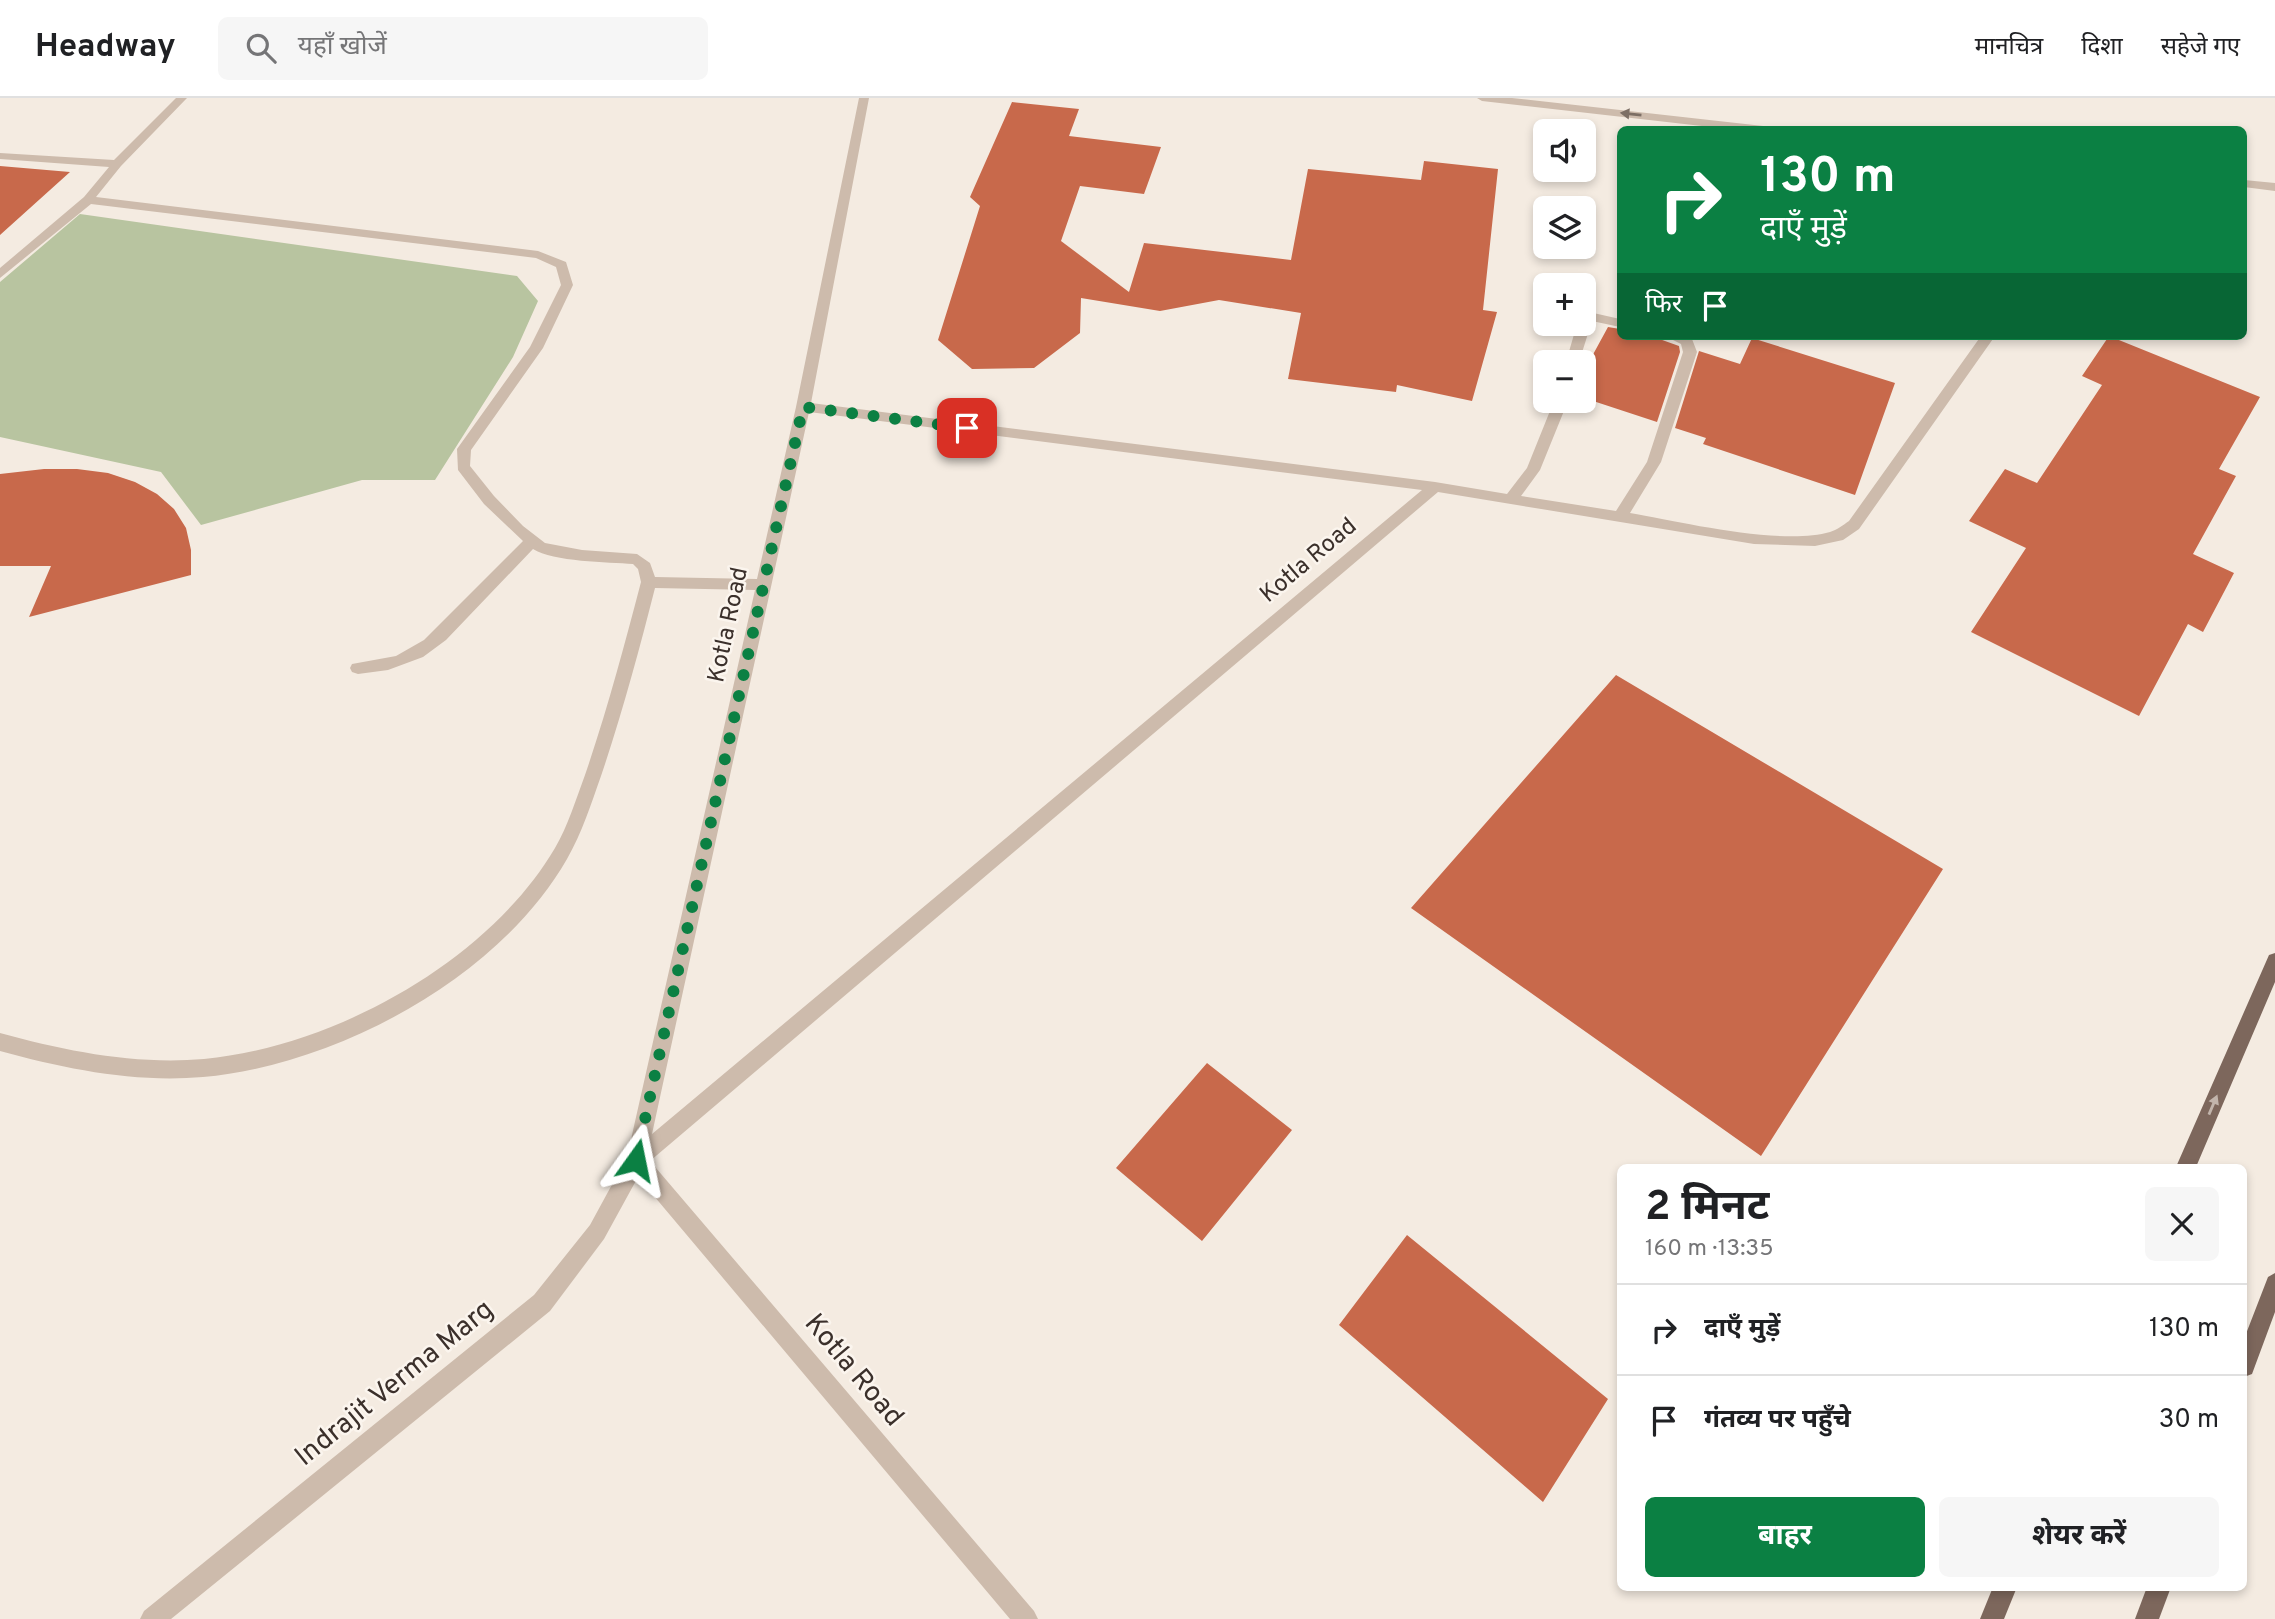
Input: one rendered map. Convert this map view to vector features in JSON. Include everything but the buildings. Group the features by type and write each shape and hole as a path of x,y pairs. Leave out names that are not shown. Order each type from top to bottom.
{"main road":[{"path":"2187,1164 2275,961"},
{"path":"2247,1358 2275,1284"},
{"path":"1992,1619 2003,1591"},
{"path":"2147,1619 2158,1591"}],"street":[{"path":"0,274 88,200 117,164 182,98"},
{"name":"Kotla Road","path":"636,1160 803,407 864,98"},
{"path":"1482,98 1736,126"},
{"path":"0,156 117,164"},
{"path":"2247,184 2275,187"},
{"path":"0,1042 65,1059 147,1069 214,1066 286,1052 356,1027 419,993 471,954 512,915 556,863 575,823 604,745 649,582 645,567 637,559 582,555 541,548 489,500 463,467 464,449 537,348 567,285 562,265 538,256 88,200"},
{"path":"1596,318 1617,322"},
{"path":"1620,517 1654,462 1690,352 1687,342 1682,340"},
{"path":"803,407 1435,486 1754,539 1815,541 1838,536 1854,525 1985,340"},
{"path":"1511,499 1533,470 1556,413"},
{"name":"Kotla Road","path":"636,1160 1435,486"},
{"path":"358,668 382,666 407,658 430,642 470,606 487,585 532,541"},
{"path":"649,582 763,585"},
{"name":"Kotla Road","path":"636,1160 1026,1619"},
{"name":"Indrajit Verma Marg","path":"152,1619 542,1303 597,1233 636,1160"}],"green space":[{"path":"80,214 517,276 538,301 513,357 435,480 362,480 201,525 161,472 0,437 0,282"}],"route":[{"path":"636,1160 803,407 967,428"}]}
